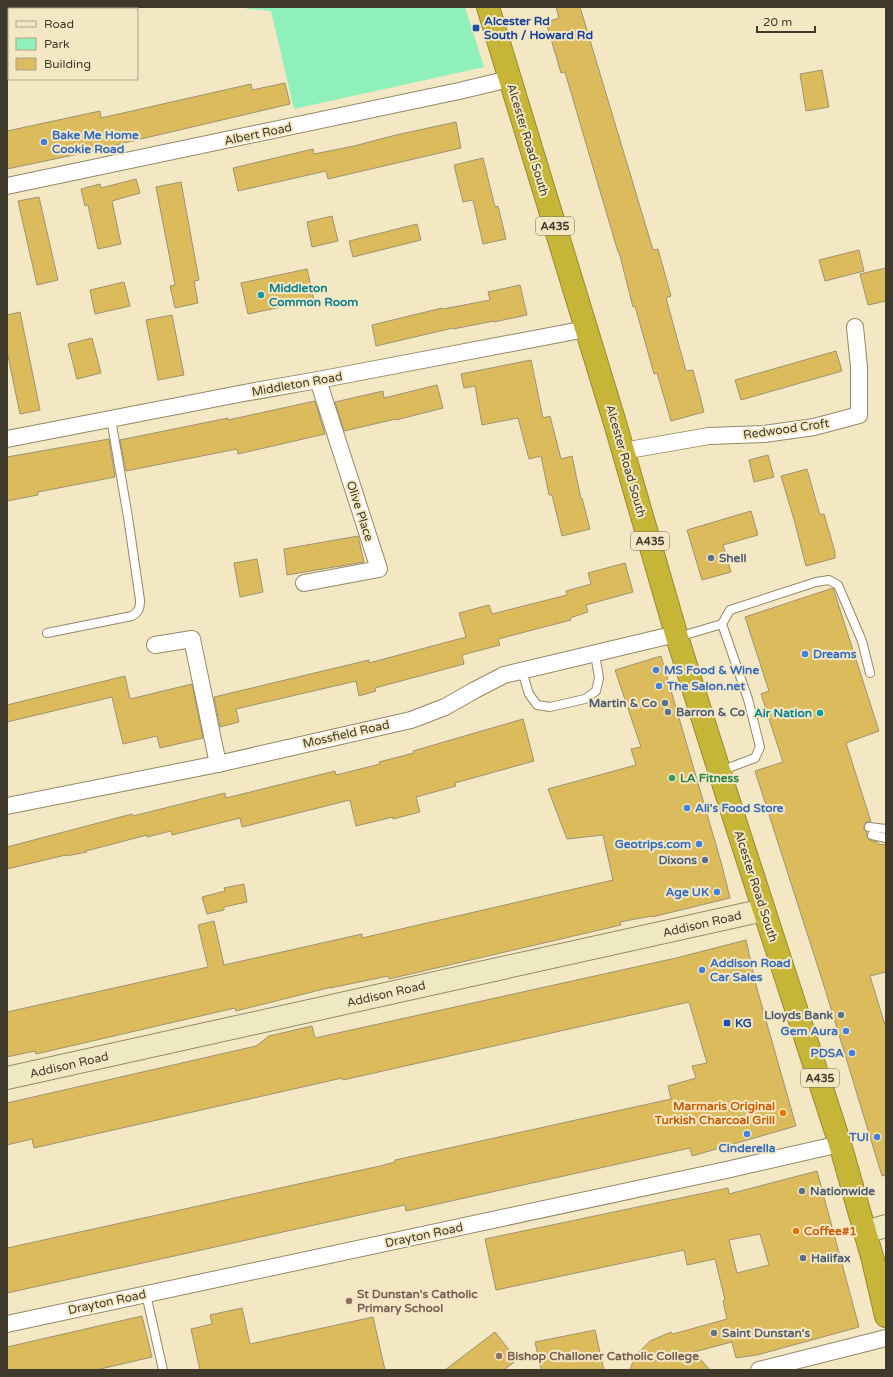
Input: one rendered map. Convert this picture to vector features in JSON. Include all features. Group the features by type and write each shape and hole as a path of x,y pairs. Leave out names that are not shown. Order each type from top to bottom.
{"highway":[{"name":"Alcester Road South","path":"488,7 624,451 677,636 840,1144"},
{"name":"A435","path":"840,1144 865,1232 886,1316"}],"main road":[{"name":"Addison Road","path":"7,1078 764,910"},
{"path":"865,1232 886,1226"}],"street":[{"name":"Albert Road","path":"7,186 459,91 509,79"},
{"name":"Redwood Croft","path":"624,451 709,436 764,434 814,427 859,415 859,367 855,327"},
{"name":"Middleton Road","path":"7,439 586,329"},
{"name":"Olive Place","path":"304,584 379,569 318,380"},
{"name":"Mossfield Road","path":"7,806 218,764 411,720 445,707 504,675 677,636"},
{"path":"155,645 192,639 218,764"},
{"name":"Drayton Road","path":"7,1324 677,1181 840,1144"},
{"path":"758,1370 886,1338"}],"lane":[{"path":"47,633 132,616 137,613 140,608 128,517 111,419"},
{"path":"677,636 722,624 730,610 816,582 829,580 838,585 862,641 870,673"},
{"path":"720,772 755,758 760,747 748,699 722,624"},
{"path":"522,671 529,694 537,705 550,707 564,704 585,699 596,691 599,678 595,654"},
{"path":"869,827 886,829"},
{"path":"872,835 886,838"},
{"path":"146,1294 163,1370"}],"green space":[{"path":"246,7 465,7 484,67 294,109 271,11 247,9"}],"building":[{"path":"556,7 580,7 653,250 658,249 671,296 666,298 686,371 693,370 704,412 671,421 657,373 654,374 635,306 633,307 619,252 565,72 561,73 546,22 559,18"},
{"path":"822,70 829,107 806,111 800,74"},
{"path":"285,83 290,104 107,148 7,169 7,131 100,111 101,118 251,84 252,90"},
{"path":"456,122 461,148 328,179 326,171 238,191 233,168 313,149 314,154 354,146"},
{"path":"483,158 495,207 498,206 506,239 483,244 473,200 463,202 454,165"},
{"path":"136,179 140,193 112,201 121,244 98,249 88,205 85,206 81,189 100,184 101,188"},
{"path":"181,182 199,280 194,281 198,303 175,308 170,286 175,285 156,187"},
{"path":"39,197 58,280 37,285 18,201"},
{"path":"332,216 338,241 312,247 307,222"},
{"path":"417,224 421,240 353,257 349,241"},
{"path":"859,250 864,271 825,281 819,260"},
{"path":"886,268 886,301 868,305 860,274"},
{"path":"307,269 314,300 248,314 241,283"},
{"path":"124,282 130,306 95,314 90,290"},
{"path":"520,285 527,315 453,328 376,346 372,325 442,308 490,300 488,292"},
{"path":"20,312 40,410 20,414 7,351 7,315"},
{"path":"172,315 184,375 158,380 146,320"},
{"path":"92,338 101,373 77,379 68,344"},
{"path":"836,351 842,371 741,400 735,380"},
{"path":"531,360 543,418 550,416 561,459 572,456 581,499 582,498 590,529 562,536 552,495 549,495 541,456 529,459 518,418 482,425 475,386 464,388 461,374"},
{"path":"437,385 443,408 344,431 335,402 383,391 384,398"},
{"path":"315,401 325,434 238,454 237,449 126,471 120,440 228,418 228,420"},
{"path":"109,439 115,477 38,492 38,495 7,501 7,457"},
{"path":"768,455 774,477 754,482 749,460"},
{"path":"807,469 820,515 824,514 835,552 835,558 806,566 781,476"},
{"name":"Shell","path":"751,511 758,535 723,545 731,572 702,580 687,530"},
{"path":"358,536 364,562 287,575 284,549"},
{"path":"257,559 263,592 240,597 234,563"},
{"path":"625,563 633,592 586,605 588,612 570,618 571,620 498,639 500,645 462,655 464,664 375,688 376,691 359,696 356,681 236,709 239,722 220,727 214,697 369,660 369,663 466,637 459,613 489,605 492,614 567,595 566,591 591,584 588,573"},
{"path":"833,588 879,731 846,743 871,822 866,822 864,830 867,832 867,837 870,840 877,842 878,844 886,845 886,972 870,976 886,1028 886,1175 882,1176 825,989 755,771 783,762 761,694 769,691 745,617"},
{"path":"661,656 721,862 730,898 652,917 620,922 621,925 389,979 388,976 330,988 332,987 236,1011 235,1008 36,1054 35,1051 7,1057 7,1012 208,967 198,925 214,921 224,965 362,934 362,938 613,880 603,835 567,839 548,789 636,765 631,749 641,747 615,670"},
{"path":"125,676 130,699 192,684 203,738 160,748 157,736 123,744 112,697 7,722 7,705"},
{"path":"523,719 534,761 455,783 456,786 416,797 420,812 356,826 350,800 242,827 240,818 172,835 171,831 147,837 147,835 86,851 87,852 66,855 7,869 7,847 132,814 133,816 225,793 226,798 335,771 336,775 380,764 379,762 414,753 413,751"},
{"path":"244,884 247,902 224,907 224,910 207,914 202,897 225,891 224,888"},
{"path":"746,940 756,985 796,1126 692,1156 690,1148 406,1211 405,1205 7,1293 7,1248 380,1166 395,1162 395,1160 671,1099 668,1086 696,1078 692,1066 707,1063 689,1002 343,1080 342,1078 34,1148 32,1139 7,1145 7,1103 256,1046 269,1036 312,1026 315,1038 676,958"},
{"path":"817,1171 859,1327 757,1355 736,1358 732,1342 694,1352 710,1370 630,1370 635,1356 650,1341 671,1332 673,1334 727,1319 723,1301 725,1300 715,1259 687,1265 684,1250 496,1290 485,1239 728,1188 729,1194","holes":["760,1234 769,1265 737,1273 729,1240"]},
{"path":"242,1308 250,1344 373,1317 385,1370 200,1370 191,1329 212,1324 210,1315"},
{"path":"142,1316 152,1357 96,1370 7,1370 7,1347"},
{"path":"595,1330 604,1370 541,1370 535,1342"},
{"path":"495,1332 517,1360 504,1370 445,1370"}],"place":[{"name":"Alcester Rd South / Howard Rd","path":"476,28"},
{"name":"Bake Me Home Cookie Road","path":"44,142"},
{"name":"Middleton Common Room","path":"261,295"},
{"name":"Shell","path":"711,558"},
{"name":"Dreams","path":"805,654"},
{"name":"MS Food & Wine","path":"656,670"},
{"name":"The Salon.net","path":"659,686"},
{"name":"Martin & Co","path":"665,703"},
{"name":"Barron & Co","path":"668,712"},
{"name":"Air Nation","path":"820,713"},
{"name":"LA Fitness","path":"672,778"},
{"name":"Ali's Food Store","path":"687,808"},
{"name":"Geotrips.com","path":"699,844"},
{"name":"Dixons","path":"705,860"},
{"name":"Age UK","path":"717,892"},
{"name":"Addison Road Car Sales","path":"702,970"},
{"name":"Lloyds Bank","path":"841,1015"},
{"name":"KG","path":"727,1023"},
{"name":"Gem Aura","path":"846,1031"},
{"name":"PDSA","path":"852,1053"},
{"name":"Marmaris Original Turkish Charcoal Grill","path":"783,1113"},
{"name":"Cinderella","path":"747,1134"},
{"name":"TUI","path":"877,1137"},
{"name":"Nationwide","path":"802,1191"},
{"name":"Coffee#1","path":"796,1231"},
{"name":"Halifax","path":"803,1258"},
{"name":"St Dunstan's Catholic Primary School","path":"349,1301"},
{"name":"Saint Dunstan's","path":"714,1333"},
{"name":"Bishop Challoner Catholic College","path":"499,1356"}]}
